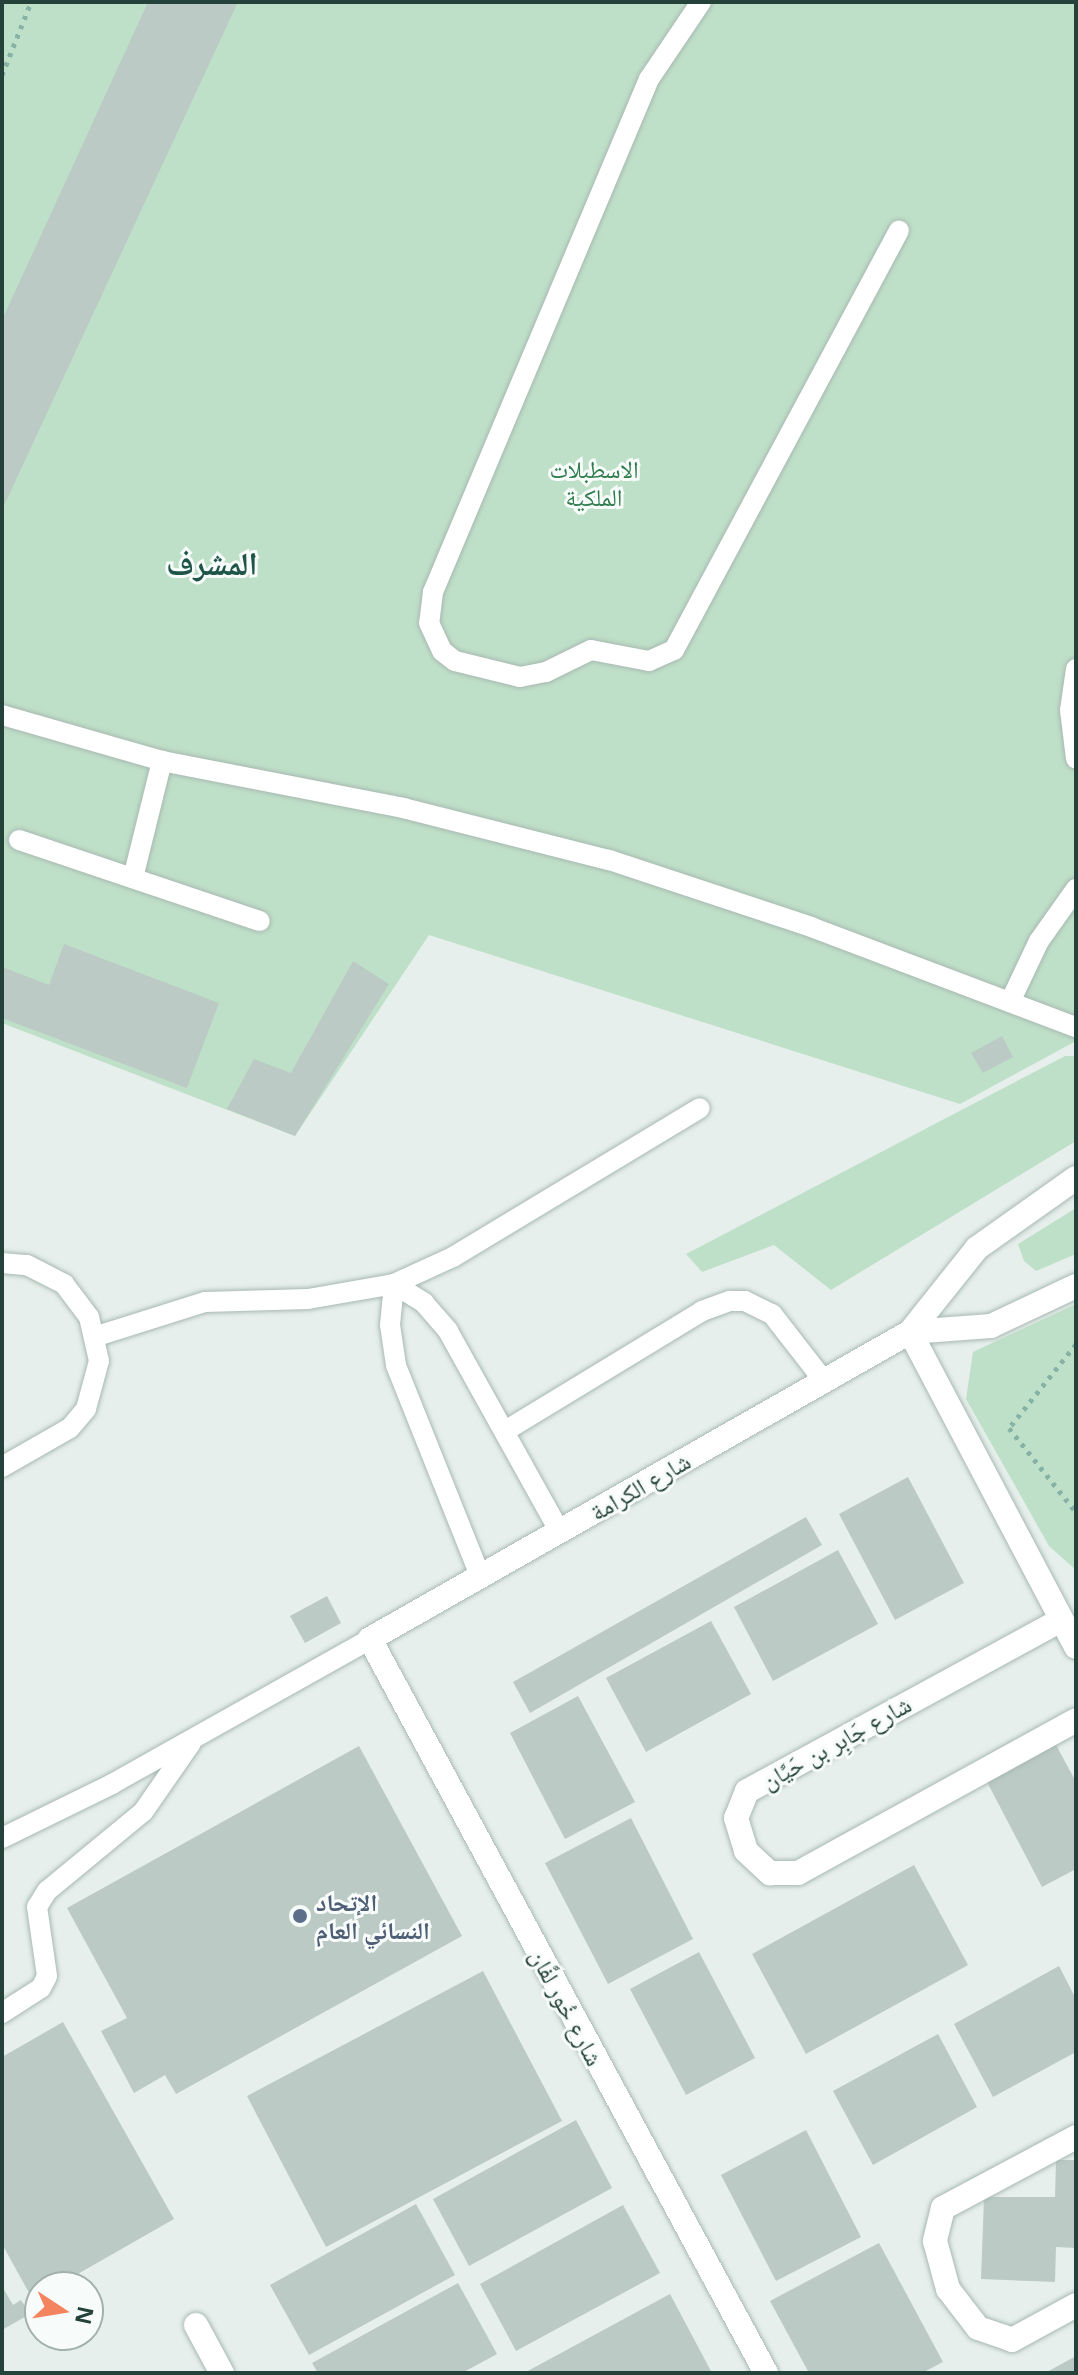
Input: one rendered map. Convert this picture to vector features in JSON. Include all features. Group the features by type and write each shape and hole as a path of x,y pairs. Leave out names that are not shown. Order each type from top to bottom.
{"street":[{"name":"شارع الكرامة","path":"370,1639 910,1332 977,1248 1076,1178"},
{"name":"شارع الكرامة","path":"910,1332 991,1326 1076,1286"},
{"path":"910,1332 1076,1647"},
{"name":"شارع جَابِر بن حَيَّان","path":"1061,1620 747,1791 736,1818 746,1851 770,1873 798,1873 1076,1720"},
{"name":"شارع خُور لفَّان","path":"370,1639 766,2373"},
{"path":"1076,2137 943,2208 935,2241 948,2289 978,2328 1012,2340 1076,2305"},
{"path":"196,2325 222,2373"}],"lane":[{"path":"673,2 687,19"},
{"path":"701,2 687,19 644,90 433,592 429,623 442,651 455,661 520,677 546,672 591,650 649,661 674,650 899,231"},
{"path":"1076,669 1070,710 1076,759"},
{"path":"2,715 162,761 403,808 609,860 811,927 1076,1027"},
{"path":"133,878 162,761"},
{"path":"19,840 260,921"},
{"path":"1010,1002 1039,941 1076,889"},
{"path":"97,1336 205,1302 308,1299 394,1284 453,1257 700,1108"},
{"path":"2,1263 27,1265 64,1284 78,1299 97,1336 99,1361 86,1409 70,1428 2,1467"},
{"path":"394,1284 424,1303 443,1323 560,1532"},
{"path":"394,1284 390,1325 396,1365 481,1578"},
{"path":"505,1431 702,1311 730,1301 745,1301 772,1314 824,1381"},
{"path":"2,1838 194,1739 370,1639"},
{"path":"2,2013 41,1988 47,1976 37,1907 47,1891 143,1812 194,1739"}],"path":[{"path":"2,75 31,2"},
{"path":"1076,1344 1009,1428 1076,1512"}],"green space":[{"name":"الاسطبلات الملكية","path":"2,2 1076,2 1076,1041 960,1104 429,935 295,1136 2,1023"},
{"path":"1065,1056 1076,1056 1076,1141 831,1290 774,1245 702,1272 686,1254"},
{"path":"1076,1208 1076,1254 1036,1271 1024,1261 1018,1244"},
{"path":"1076,1304 1076,1570 1049,1546 966,1399 973,1352"}],"building":[{"path":"148,2 238,2 2,510 2,320"},
{"path":"64,944 219,1003 187,1088 2,1018 2,967 49,985"},
{"path":"353,961 389,984 295,1136 227,1109 254,1059 291,1073"},
{"path":"1002,1036 1013,1057 983,1073 971,1053"},
{"path":"908,1477 964,1583 895,1620 839,1514"},
{"path":"806,1517 822,1545 530,1713 513,1682"},
{"path":"838,1550 878,1624 773,1681 734,1607"},
{"path":"327,1596 341,1623 305,1643 290,1616"},
{"path":"711,1621 751,1694 646,1752 606,1678"},
{"path":"578,1696 635,1802 565,1839 510,1733"},
{"path":"1055,1743 1076,1782 1076,1869 1042,1887 986,1780"},
{"path":"359,1746 462,1936 176,2094 165,2075 134,2093 101,2031 127,2018 67,1908"},
{"path":"631,1818 693,1939 608,1984 545,1863"},
{"path":"914,1865 968,1965 806,2054 752,1954"},
{"path":"699,1952 755,2058 686,2095 630,1989"},
{"path":"1059,1966 1076,1999 1076,2052 993,2097 954,2024"},
{"path":"483,1971 562,2121 326,2247 247,2096"},
{"path":"63,2022 174,2219 83,2271 24,2271 24,2284 2,2244 2,2057"},
{"path":"938,2034 977,2107 873,2165 833,2091"},
{"path":"576,2120 612,2188 469,2266 433,2199"},
{"path":"806,2130 861,2237 776,2281 721,2175"},
{"path":"1056,2160 1076,2160 1076,2248 1056,2247 1055,2282 981,2279 984,2197 1055,2197"},
{"path":"416,2204 455,2275 309,2355 270,2285"},
{"path":"623,2205 660,2273 516,2351 480,2284"},
{"path":"879,2243 943,2362 922,2373 809,2373 770,2301"},
{"path":"458,2283 497,2354 462,2373 318,2373 312,2363"},
{"path":"2,2286 13,2305 21,2300 24,2317 2,2330"},
{"path":"670,2294 712,2373 524,2373"},
{"path":"1076,2356 1076,2373 1045,2373"}],"place":[{"name":"الإتحاد النسائي العام","path":"300,1916"}],"district":[{"name":"المشرف","path":"212,563"}]}
